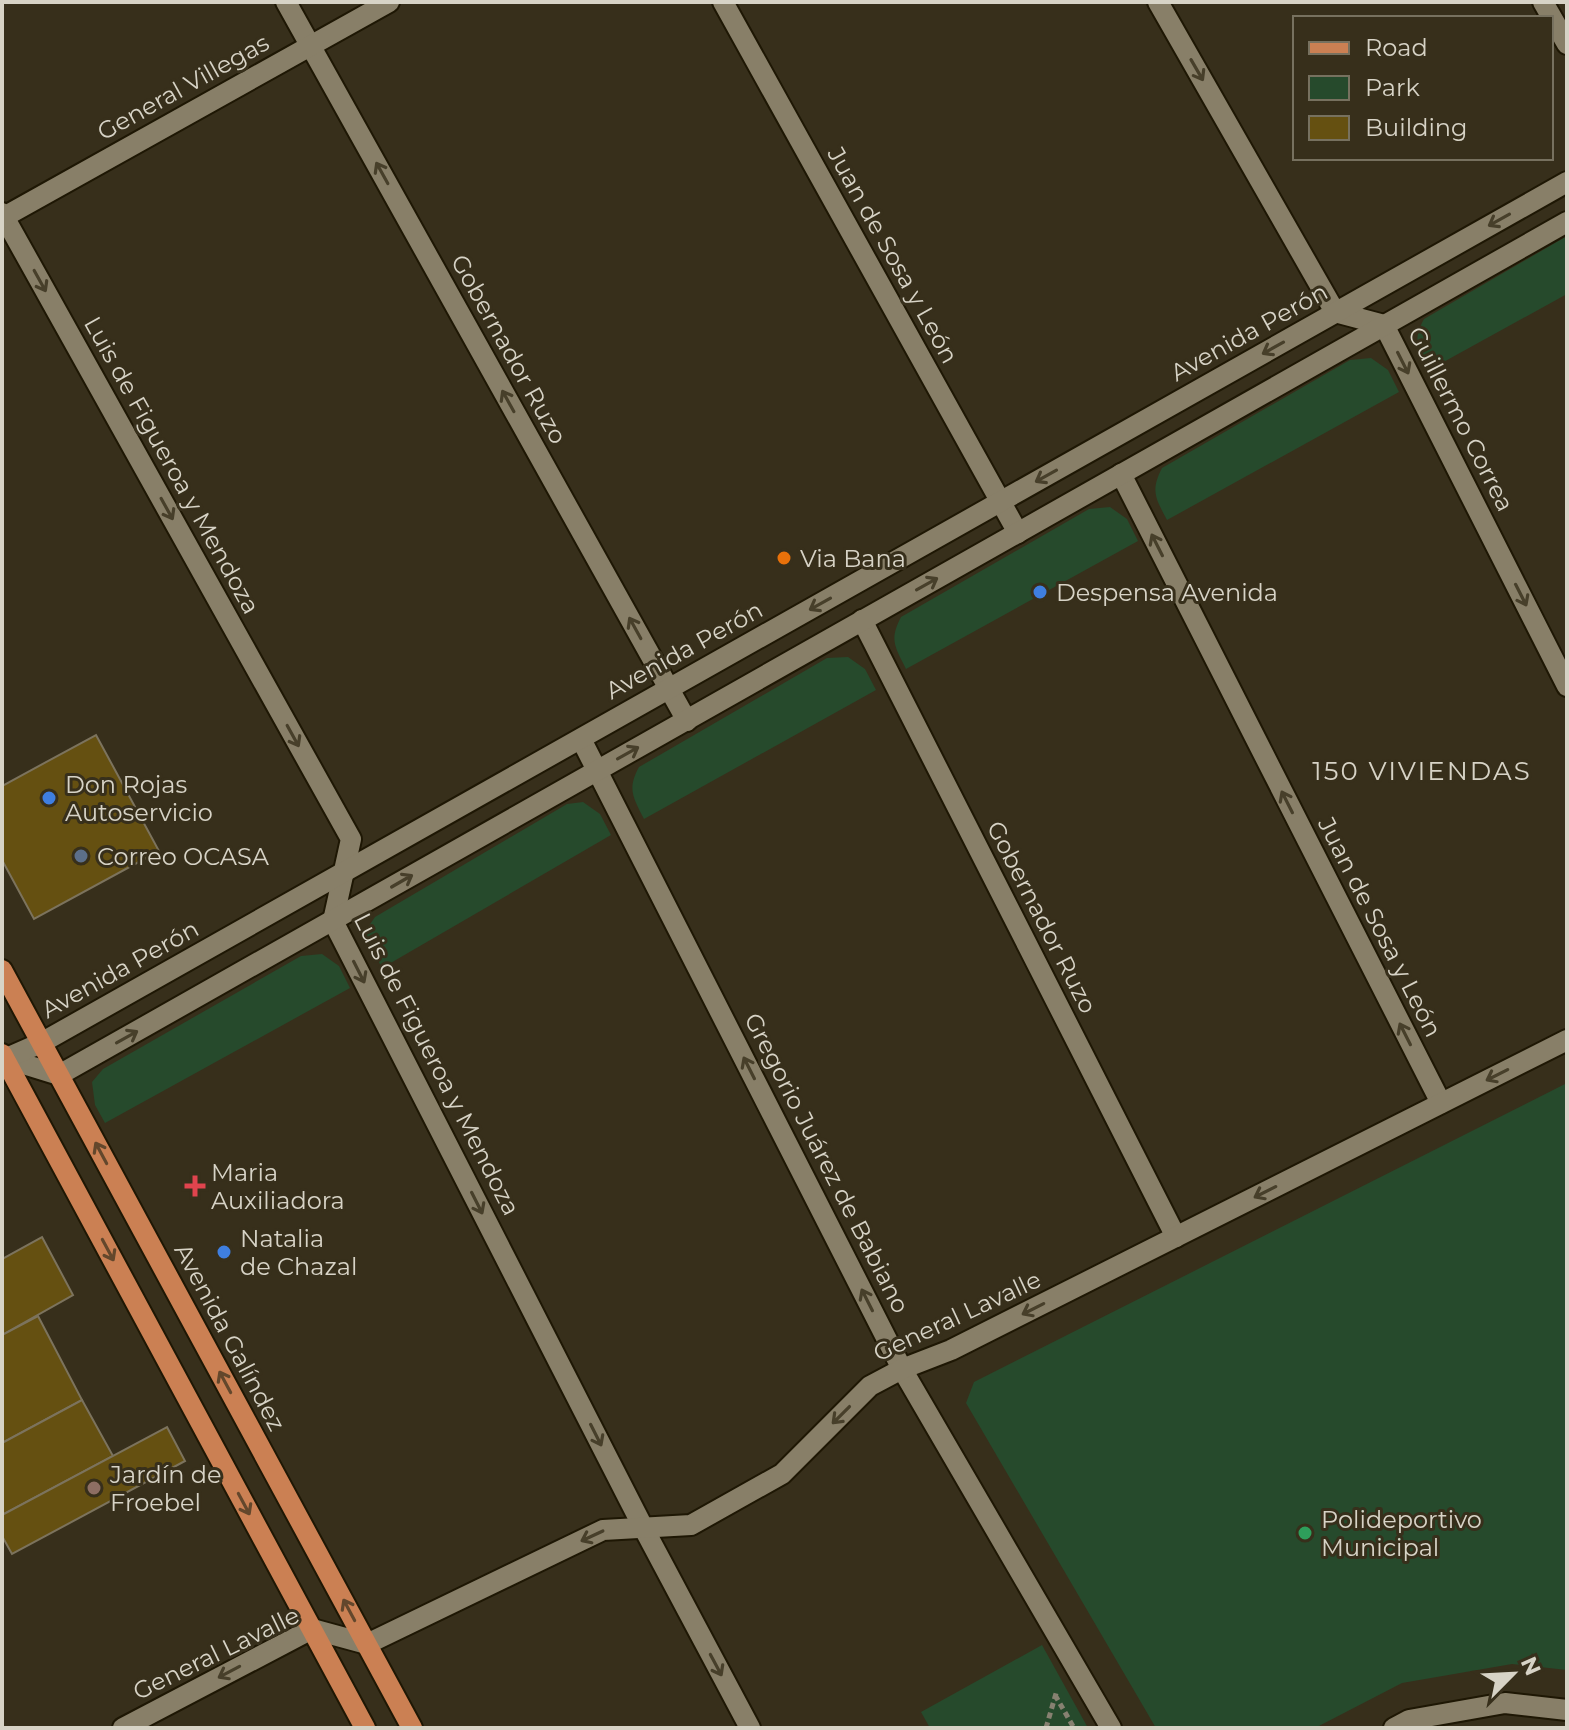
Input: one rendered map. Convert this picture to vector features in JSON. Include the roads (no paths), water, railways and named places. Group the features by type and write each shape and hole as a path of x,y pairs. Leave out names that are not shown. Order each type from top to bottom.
{"main road":[{"name":"Avenida Galíndez","path":"2,970 412,1728"},
{"path":"3,1057 365,1728"}],"street":[{"name":"Gobernador Ruzo","path":"286,2 687,721"},
{"name":"General Villegas","path":"3,216 389,2"},
{"name":"Juan de Sosa y León","path":"723,2 1018,533"},
{"path":"1158,2 1335,312"},
{"path":"1553,20 1567,44"},
{"name":"Avenida Perón","path":"3,1057 41,1043 1567,182"},
{"name":"Luis de Figueroa y Mendoza","path":"3,216 351,839 333,921 643,1527 750,1728"},
{"path":"3,1057 59,1075 1567,222"},
{"name":"Guillermo Correa","path":"1335,312 1384,325 1567,686"},
{"name":"Juan de Sosa y León","path":"1121,474 1441,1103"},
{"name":"Gobernador Ruzo","path":"862,620 1176,1237"},
{"name":"Gregorio Juárez de Babiano","path":"581,739 902,1369 1111,1728"},
{"name":"General Lavalle","path":"123,1728 312,1629 367,1644 603,1530 691,1525 782,1474 870,1386 902,1369 951,1350 1567,1040"},
{"path":"1394,1728 1409,1720 1457,1720 1505,1703 1567,1710"}],"place":[{"name":"Via Bana","path":"784,558"},
{"name":"Despensa Avenida","path":"1040,592"},
{"name":"Don Rojas Autoservicio","path":"49,798"},
{"name":"Correo OCASA","path":"81,856"},
{"name":"Maria Auxiliadora","path":"195,1186"},
{"name":"Natalia de Chazal","path":"224,1252"},
{"name":"Jardín de Froebel","path":"94,1488"},
{"name":"Polideportivo Municipal","path":"1305,1533"}],"district":[{"name":"150 VIVIENDAS","path":"1422,771"}]}
